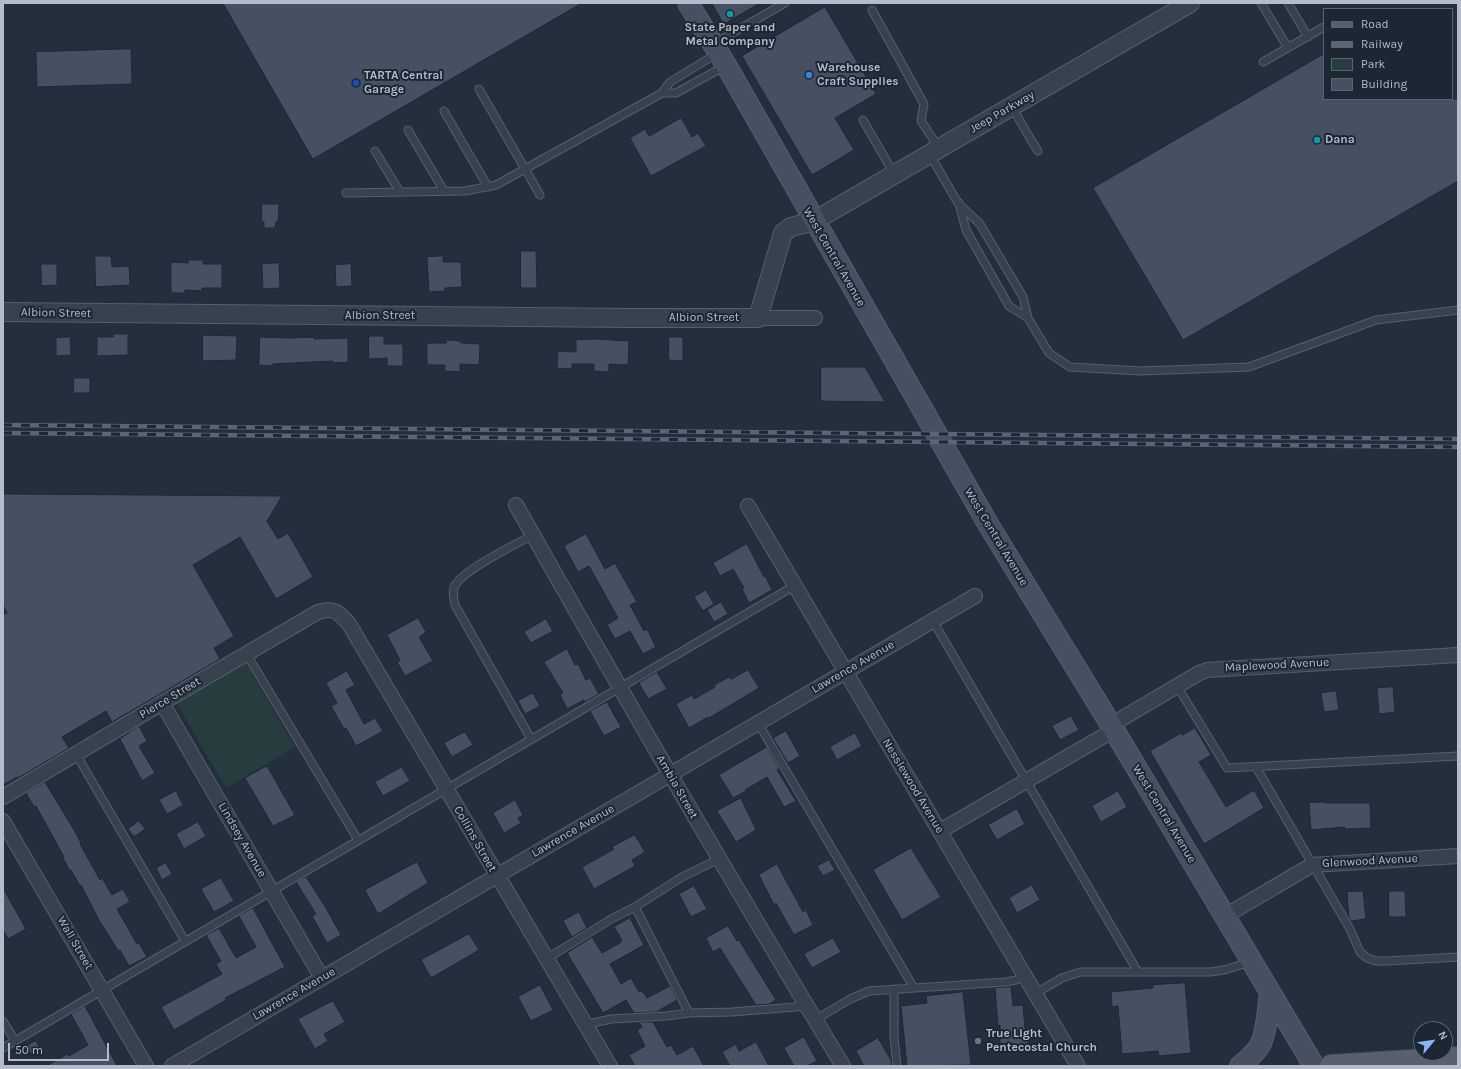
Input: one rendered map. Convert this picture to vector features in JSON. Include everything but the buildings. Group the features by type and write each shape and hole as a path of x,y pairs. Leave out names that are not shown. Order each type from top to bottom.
{"main road":[{"name":"West Central Avenue","path":"688,3 719,54 988,524 1113,728 1314,1066"},
{"path":"1240,1066 1253,1055 1260,1045 1270,992"},
{"path":"1331,1066 1432,1063 1458,1058"}],"street":[{"name":"Jeep Parkway","path":"814,221 1190,3"},
{"path":"758,318 783,233 791,228 814,221"},
{"name":"Albion Street","path":"3,312 623,318 815,318"},
{"name":"Ambia Street","path":"516,505 719,859 843,1066"},
{"name":"Nesslewood Avenue","path":"748,506 1078,1066"},
{"name":"Lawrence Avenue","path":"172,1066 975,596"},
{"name":"Pierce Street","path":"3,797 318,612 329,609 339,613"},
{"name":"Collins Street","path":"339,613 349,624 496,876 610,1066"},
{"name":"Maplewood Avenue","path":"940,831 1113,728 1198,673 1217,669 1458,656"},
{"name":"Lindsey Avenue","path":"162,703 322,978"},
{"name":"Wall Street","path":"3,821 146,1066"},
{"name":"Glenwood Avenue","path":"1225,916 1312,865 1458,856"}],"lane":[{"path":"662,93 676,93 719,54 785,3"},
{"path":"1261,3 1288,48"},
{"path":"1288,3 1308,37"},
{"path":"872,10 924,104 921,121 958,202 966,230 1009,306 1028,318"},
{"path":"1264,62 1323,28"},
{"path":"346,192 444,192 488,188 496,185 662,93 670,82 719,54"},
{"path":"480,89 540,195"},
{"path":"1012,106 1030,140 1038,150"},
{"path":"444,110 488,188"},
{"path":"863,120 894,174"},
{"path":"408,130 444,192"},
{"path":"375,151 400,192"},
{"path":"958,202 980,224 1023,297 1028,318 1049,353 1070,368 1141,371 1249,367 1376,320 1458,310"},
{"path":"531,739 455,605 453,594 455,585 470,571 533,535"},
{"path":"3,1048 794,586"},
{"path":"933,621 1138,972"},
{"path":"246,653 358,840"},
{"path":"1177,686 1227,768 1458,756"},
{"path":"758,723 914,988"},
{"path":"76,754 185,941"},
{"path":"1256,767 1350,929 1360,952 1367,958 1388,961 1458,957"},
{"path":"546,958 612,918 635,907 682,877 719,859"},
{"path":"635,907 689,1013"},
{"path":"1036,993 1062,978 1080,972 1210,972 1224,970 1252,961"},
{"path":"815,1020 859,994 869,991 1006,982 1016,980 1025,975"},
{"path":"894,990 894,1037 897,1066"},
{"path":"586,1027 593,1023 611,1019 807,1006"},
{"path":"3,1021 14,1041"}],"green space":[{"path":"246,663 295,747 226,788 177,704"}],"railway":[{"path":"3,425 1458,439"},
{"path":"3,433 1458,447"}],"place":[{"name":"State Paper and Metal Company","path":"730,14"},
{"name":"Warehouse Craft Supplies","path":"809,75"},
{"name":"TARTA Central Garage","path":"356,83"},
{"name":"Dana","path":"1317,140"},
{"name":"True Light Pentecostal Church","path":"978,1041"}]}
